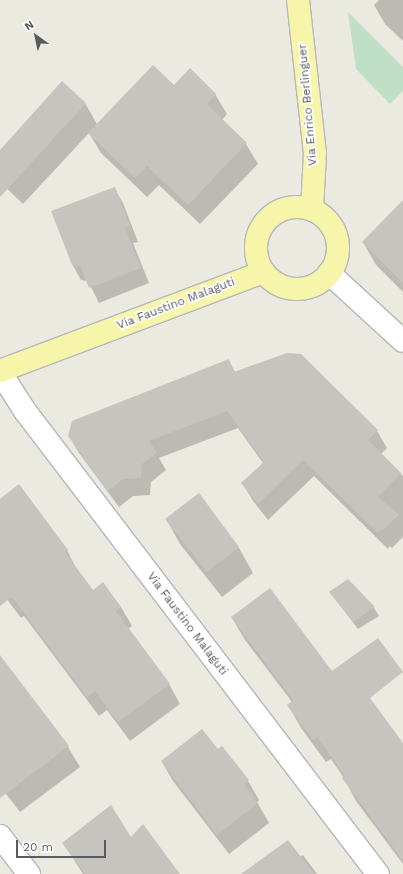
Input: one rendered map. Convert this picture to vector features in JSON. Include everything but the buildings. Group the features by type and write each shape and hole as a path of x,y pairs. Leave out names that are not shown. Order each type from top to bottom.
{"main road":[{"name":"Via Enrico Berlinguer","path":"298,0 316,154 312,210"},
{"path":"299,207 312,210 322,215 330,223 338,243 337,253 329,273 320,282 308,287 295,289 283,287 272,281 263,272 257,260 255,247 258,234 264,222 274,213 286,208 299,207"},
{"name":"Via Faustino Malaguti","path":"0,372 263,272"}],"street":[{"path":"329,273 403,341"},
{"name":"Via Faustino Malaguti","path":"0,372 25,411 378,874"},
{"path":"0,836 29,874"}],"green space":[{"path":"348,12 403,67 403,91 390,104 356,69"}]}
